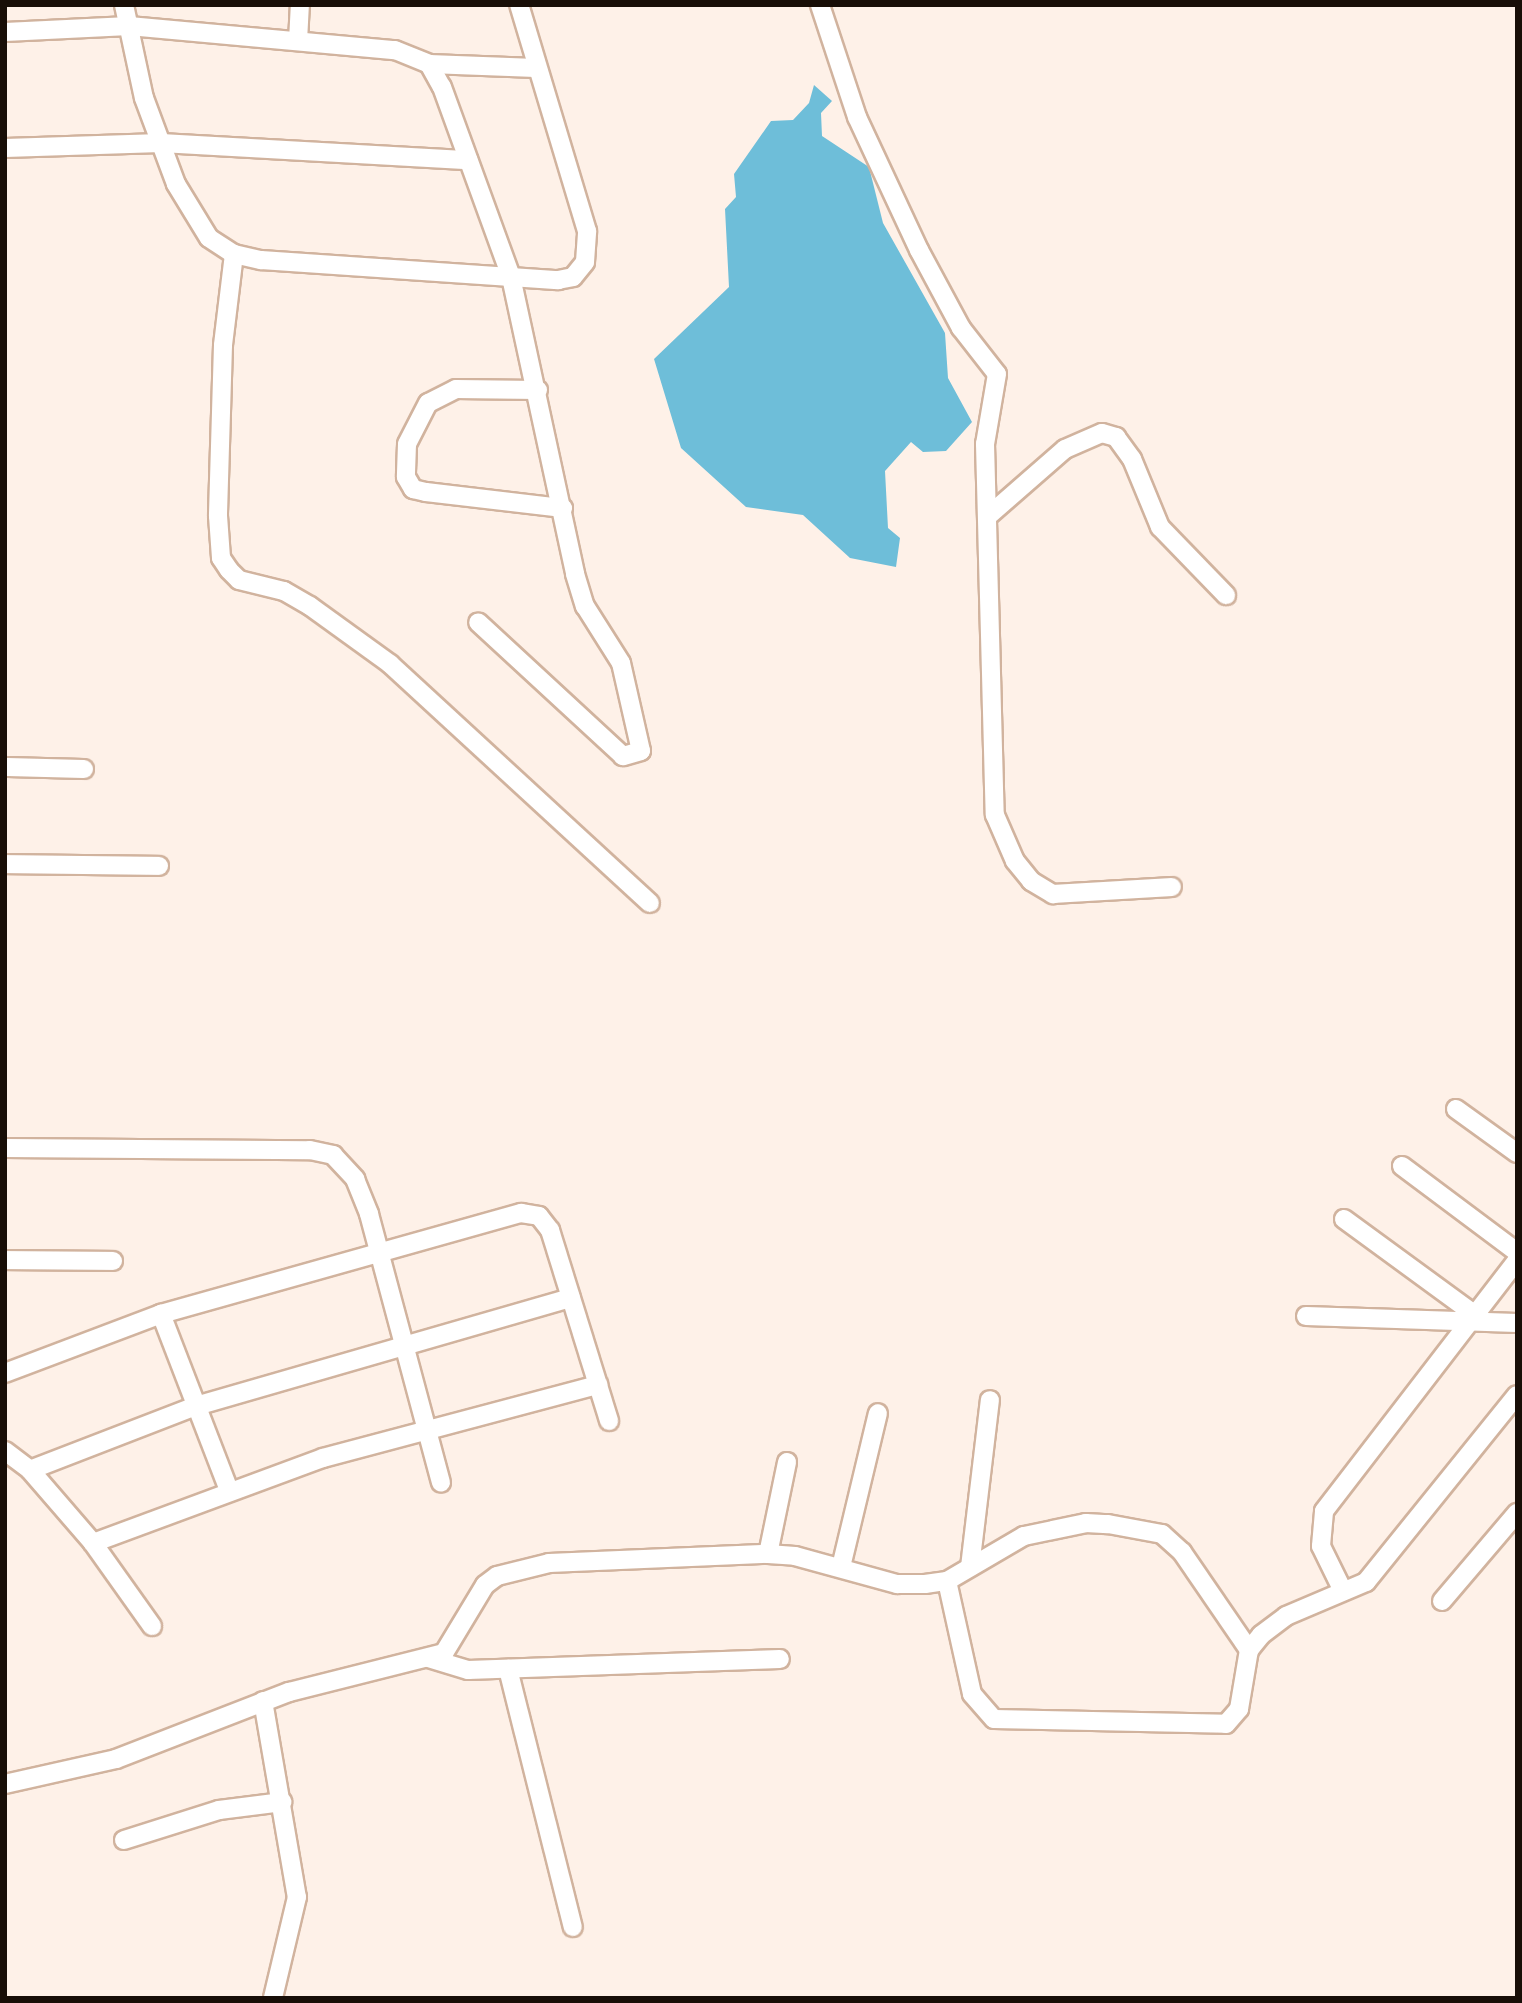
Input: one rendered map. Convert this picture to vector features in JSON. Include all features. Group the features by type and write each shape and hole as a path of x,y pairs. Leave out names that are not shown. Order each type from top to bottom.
{"street":[{"path":"124,5 161,144 193,218 209,238 234,254 261,260 511,277 573,277 585,262 587,231 519,5"},
{"path":"298,41 300,5"},
{"path":"820,5 857,117 919,250 961,328 997,374 985,444 995,815 1015,861 1031,881 1053,894 1172,887"},
{"path":"5,33 129,26 396,50 429,64 537,68"},
{"path":"429,64 469,160 511,277 538,390 575,574 586,606 621,663 641,751 623,756 478,622"},
{"path":"5,148 161,144 469,160"},
{"path":"234,254 223,345 218,516 221,558 239,580 284,592 310,606 390,664 650,904"},
{"path":"538,390 456,389 428,402 407,444 407,477 413,489 426,492 563,508"},
{"path":"987,517 1065,449 1095,435 1116,437 1132,459 1160,527 1226,595"},
{"path":"5,767 84,769"},
{"path":"5,864 159,866"},
{"path":"1456,1109 1517,1153"},
{"path":"5,1148 310,1150 333,1156 355,1179 380,1253 441,1483"},
{"path":"1402,1166 1517,1252"},
{"path":"5,1373 161,1314 521,1213 539,1216 550,1230 608,1421"},
{"path":"1343,1219 1471,1318"},
{"path":"1343,1591 1321,1546 1324,1511 1517,1260"},
{"path":"5,1261 113,1262"},
{"path":"30,1470 196,1406 404,1343 571,1298"},
{"path":"161,1314 229,1489"},
{"path":"1306,1316 1471,1318 1517,1324"},
{"path":"93,1544 229,1489 426,1430 597,1385"},
{"path":"1249,1650 1286,1615 1343,1591 1377,1572 1517,1395"},
{"path":"970,1567 990,1400"},
{"path":"841,1567 878,1413"},
{"path":"5,1451 30,1470 93,1544 152,1626"},
{"path":"768,1555 787,1462"},
{"path":"1442,1601 1517,1513"},
{"path":"5,1784 116,1759 263,1701 426,1658 455,1643 485,1585 497,1576 549,1563 627,1556 768,1555 841,1567 898,1584 947,1581 1006,1545 1052,1528 1086,1522 1152,1531 1182,1552 1249,1650 1245,1694 1226,1724 994,1719 972,1694 947,1581"},
{"path":"426,1658 468,1670 780,1659"},
{"path":"508,1670 573,1927"},
{"path":"263,1701 297,1897 274,1998"},
{"path":"124,1840 219,1810 282,1802"}],"water":[{"path":"814,85 832,101 821,113 822,136 869,167 883,223 945,333 948,378 972,422 946,451 923,452 911,442 885,471 888,528 900,538 896,567 850,558 803,515 746,507 681,448 654,359 729,287 725,209 736,197 734,174 771,121 793,120 809,103"}]}
